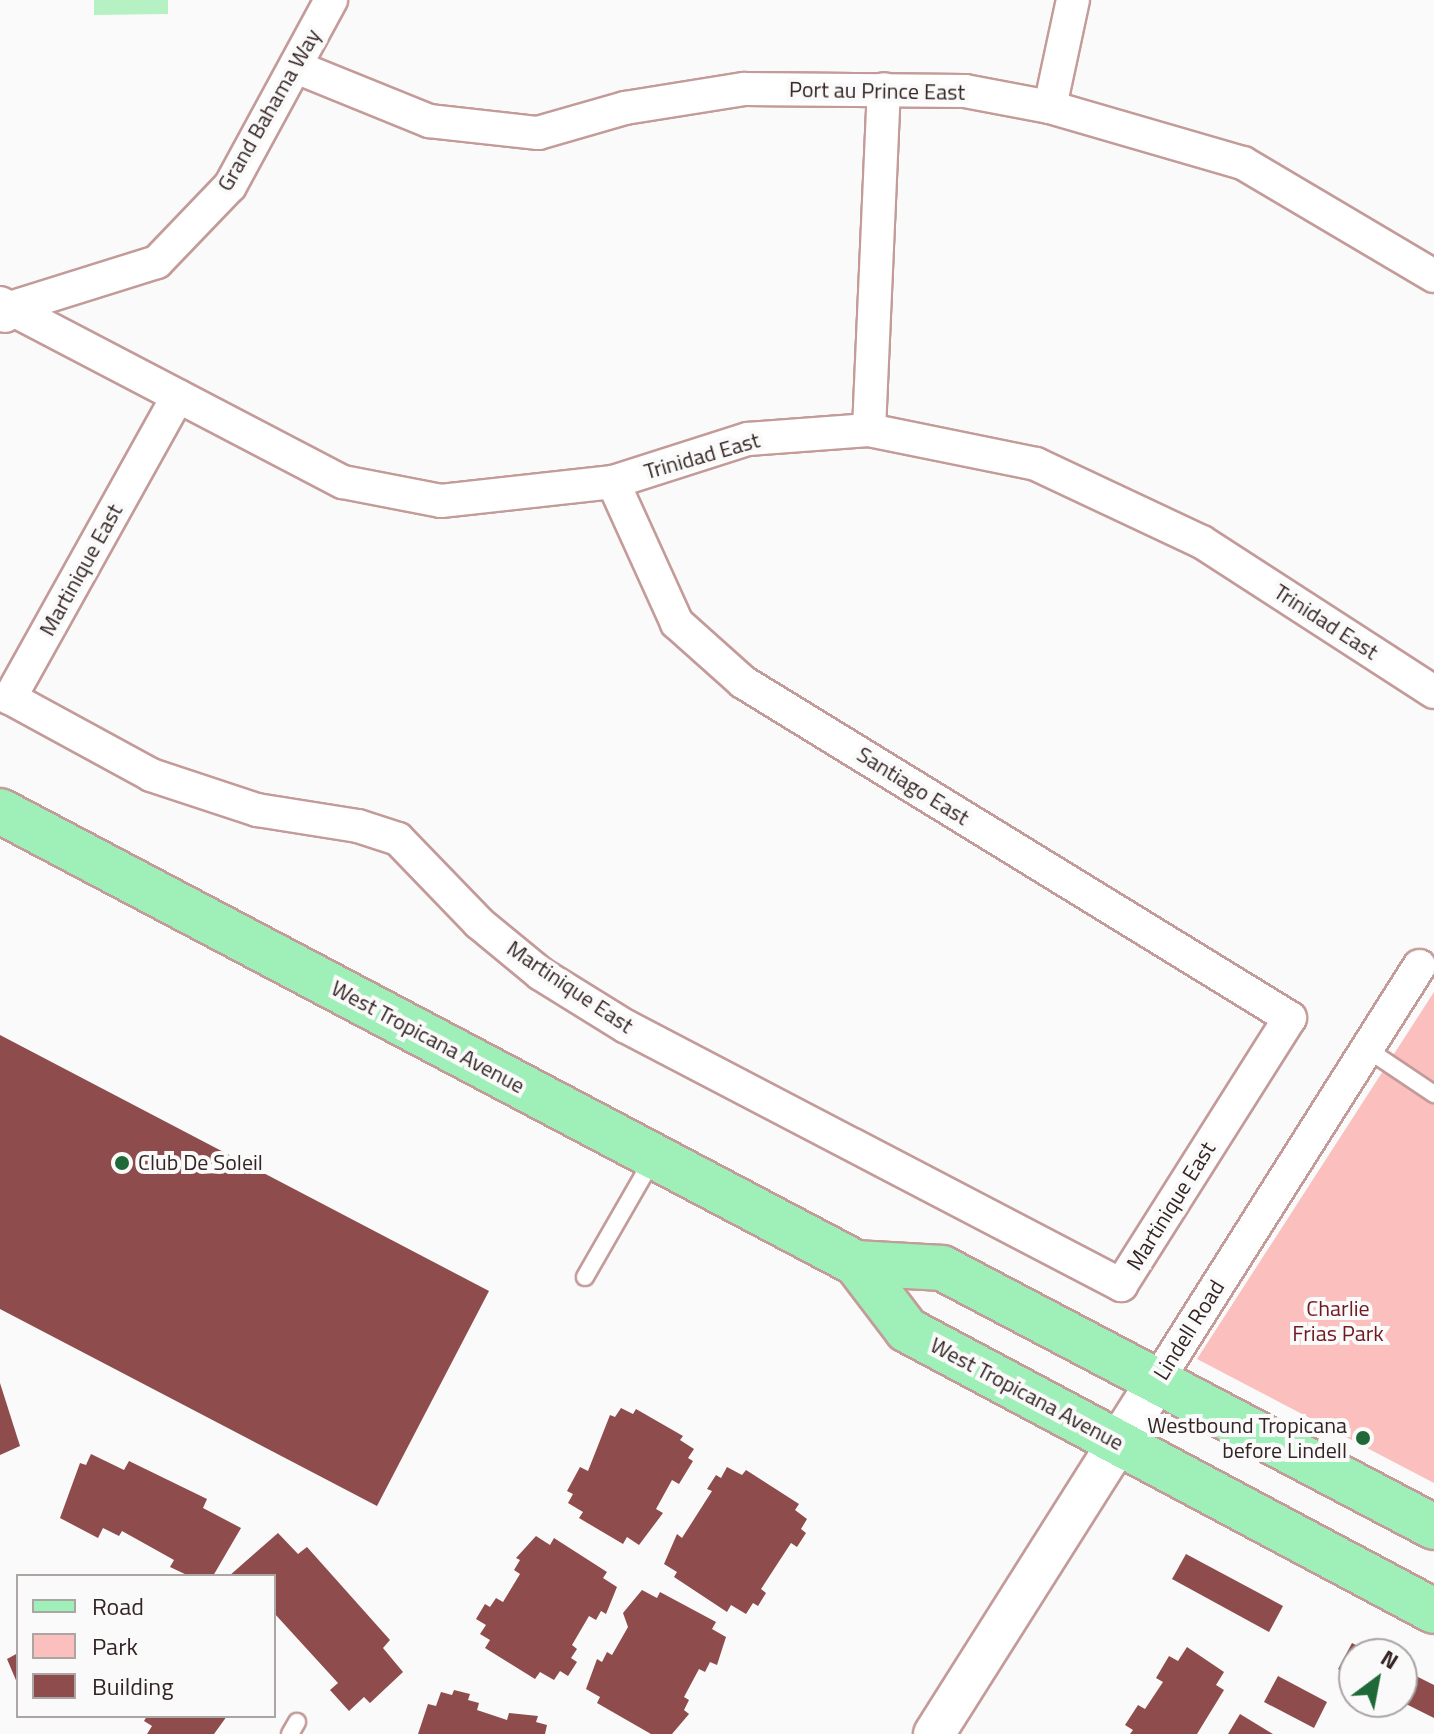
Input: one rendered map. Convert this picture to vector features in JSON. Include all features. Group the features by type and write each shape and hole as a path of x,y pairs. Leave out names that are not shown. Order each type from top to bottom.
{"main road":[{"name":"West Tropicana Avenue","path":"0,811 856,1263 907,1330 1434,1611"},
{"name":"West Tropicana Avenue","path":"856,1263 942,1268 1434,1527"}],"street":[{"name":"Grand Bahama Way","path":"3,312 157,262 230,186 331,0"},
{"path":"1050,107 1073,0"},
{"name":"Port au Prince East","path":"296,67 429,121 538,133 625,108 744,89 965,91 1050,107 1243,163 1434,276"},
{"path":"869,430 884,89"},
{"name":"Trinidad East","path":"3,312 357,485 441,501 613,482 748,439 869,430 1050,470 1202,542 1434,692"},
{"name":"Martinique East","path":"178,396 10,698 151,775 257,810 358,826 398,839 479,923 541,974 613,1018 1121,1285 1290,1018"},
{"name":"Santiago East","path":"613,482 677,623 743,682 1290,1018"},
{"name":"Lindell Road","path":"934,1734 1419,966"}],"lane":[{"path":"1367,1049 1434,1094"},
{"path":"585,1277 655,1156"}],"green space":[{"name":"Charlie Frias Park","path":"1434,992 1434,1483 1197,1359"}],"shaded area":[{"path":"94,0 168,0 168,14 94,15"}],"building":[{"name":"Club De Soleil","path":"0,1035 489,1291 377,1506 0,1309"},
{"path":"0,1383 20,1446 0,1455"},
{"path":"621,1408 633,1414 636,1409 683,1436 680,1440 694,1449 688,1458 693,1461 679,1484 672,1480 656,1509 663,1513 639,1545 627,1537 623,1544 579,1518 583,1512 568,1503 573,1494 567,1491 580,1467 588,1471 610,1415 615,1417"},
{"path":"91,1454 124,1470 129,1461 207,1499 203,1508 241,1528 214,1574 185,1574 170,1567 174,1560 122,1531 119,1536 103,1528 98,1538 60,1518 80,1463 86,1465"},
{"path":"727,1467 742,1475 746,1470 799,1504 795,1510 807,1519 801,1529 806,1533 797,1547 791,1543 761,1589 766,1593 758,1606 753,1603 746,1614 731,1605 727,1612 674,1577 677,1572 664,1564 677,1534 682,1538 712,1491 707,1489 716,1475 721,1478"},
{"path":"278,1533 298,1554 307,1547 390,1640 383,1648 403,1672 370,1703 364,1697 349,1711 330,1690 338,1683 276,1615 276,1574 231,1574"},
{"path":"536,1536 550,1545 554,1538 607,1572 603,1578 617,1587 606,1614 601,1611 596,1620 589,1616 572,1645 577,1649 571,1658 577,1662 568,1676 560,1671 554,1680 540,1672 535,1679 485,1648 490,1640 480,1634 486,1625 476,1619 485,1604 490,1607 496,1598 503,1602 520,1574 514,1570 520,1560 516,1558"},
{"path":"1186,1554 1283,1606 1269,1632 1172,1579"},
{"path":"642,1590 657,1598 660,1592 716,1622 712,1629 726,1637 717,1665 710,1662 705,1672 699,1669 684,1697 689,1700 684,1710 689,1714 672,1734 651,1734 597,1703 600,1697 586,1689 597,1659 602,1662 607,1652 612,1655 628,1627 623,1613"},
{"path":"1187,1647 1224,1672 1216,1685 1224,1690 1197,1734 1130,1734 1133,1730 1125,1725 1138,1705 1145,1709 1163,1682 1156,1678 1169,1656 1178,1661"},
{"path":"16,1654 16,1680 7,1659"},
{"path":"1278,1676 1327,1702 1314,1728 1264,1702"},
{"path":"1418,1677 1434,1685 1434,1718 1418,1710"},
{"path":"454,1690 470,1694 468,1700 479,1703 477,1710 507,1720 509,1713 538,1716 536,1722 547,1725 545,1734 418,1734 428,1704 436,1706 441,1692 452,1695"},
{"path":"1240,1714 1273,1734 1228,1734"},
{"path":"146,1718 226,1718 214,1734 147,1734 152,1726 144,1721"}],"place":[{"name":"Club De Soleil","path":"122,1163"},
{"name":"Westbound Tropicana before Lindell","path":"1363,1438"}]}
